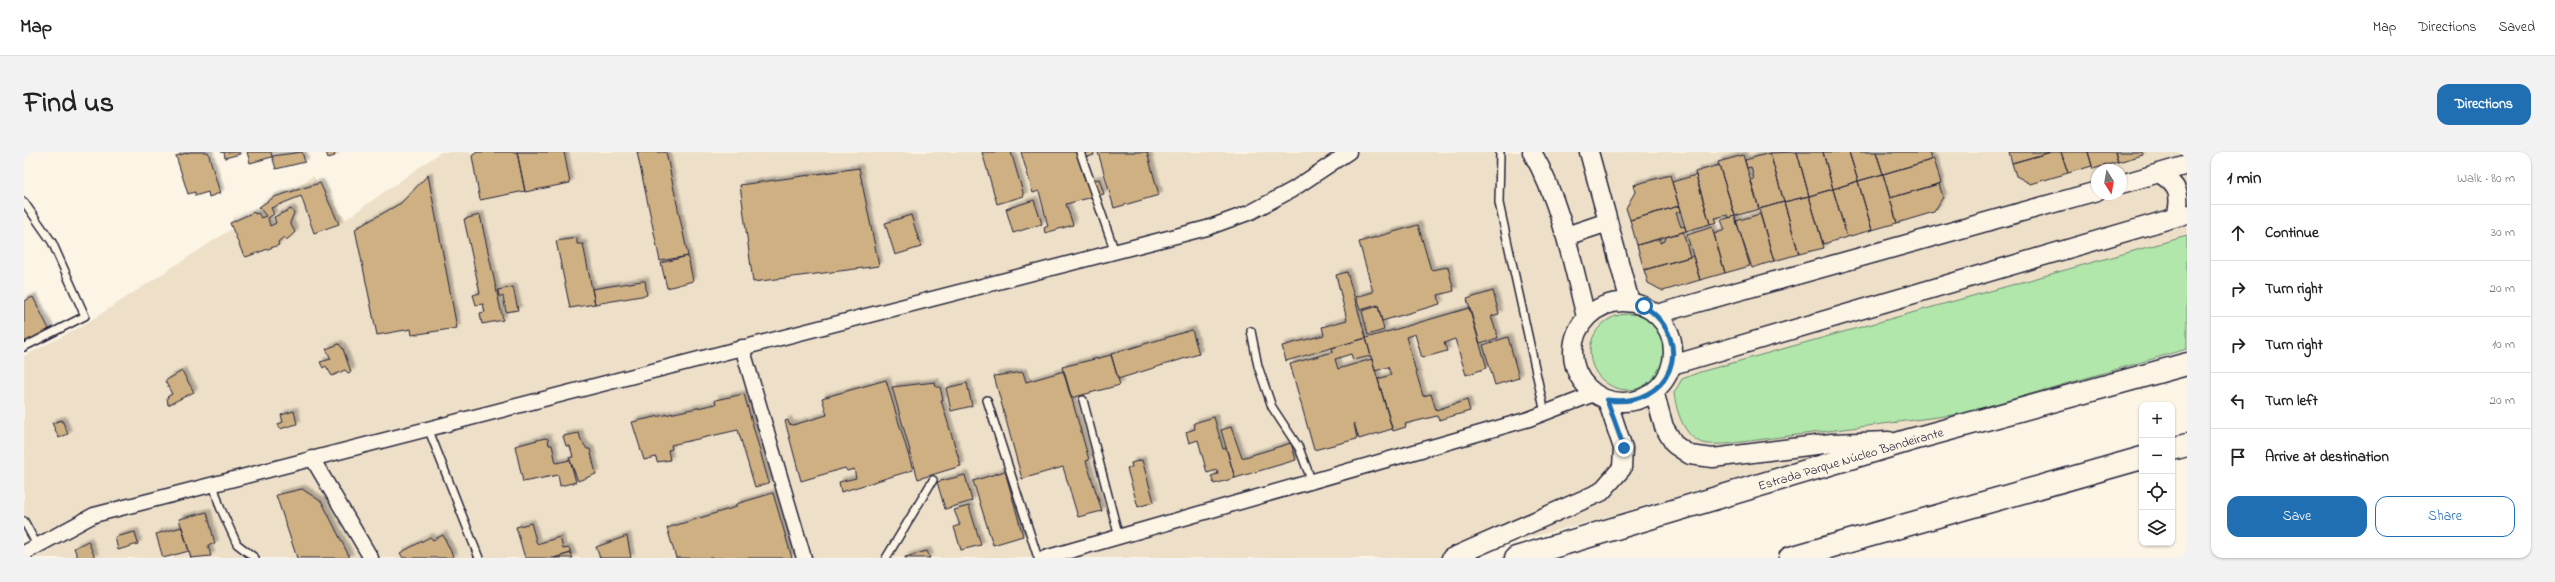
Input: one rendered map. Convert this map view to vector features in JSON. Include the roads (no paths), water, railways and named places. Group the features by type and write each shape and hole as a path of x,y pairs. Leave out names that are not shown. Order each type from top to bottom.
{"highway":[{"name":"Estrada Parque Núcleo Bandeirante","path":"1516,558 1910,440 2187,364"},
{"path":"2175,448 2187,445"},
{"path":"1790,558 2139,459"}],"street":[{"path":"24,553 94,514 1207,228 1251,212 1292,190 1349,152"},
{"path":"1532,152 1546,178 1566,236 1586,317"},
{"path":"1589,152 1630,302"},
{"path":"2127,182 2187,165"},
{"path":"1672,365 2181,216 2179,195 2173,182 2159,173"},
{"path":"1657,314 2091,193"},
{"path":"1566,236 1608,222"},
{"path":"1045,558 1312,482 1601,397 1624,402 1640,399 1654,391 1665,379 1672,365 1673,351 1671,338 1666,325 1657,314 1644,306 1630,302 1614,302 1598,307 1586,317 1577,329 1573,343 1572,357 1580,378 1601,397 1624,448 1622,468 1601,492 1451,558"},
{"path":"742,347 804,558"},
{"path":"1654,391 1664,427 1675,445 1690,455 1713,458 1832,443 1910,440"},
{"path":"312,458 370,558"}],"lane":[{"path":"1080,152 1115,252"},
{"path":"1500,152 1499,203 1544,413"},
{"path":"24,202 52,242 85,316 24,348"},
{"path":"1251,331 1258,366 1272,407 1299,448 1312,482"},
{"path":"987,400 1038,558"},
{"path":"1083,400 1119,537"},
{"path":"428,428 479,558"},
{"path":"886,558 933,480"},
{"path":"213,484 220,507 237,544 255,558"},
{"path":"24,521 36,545"}]}
